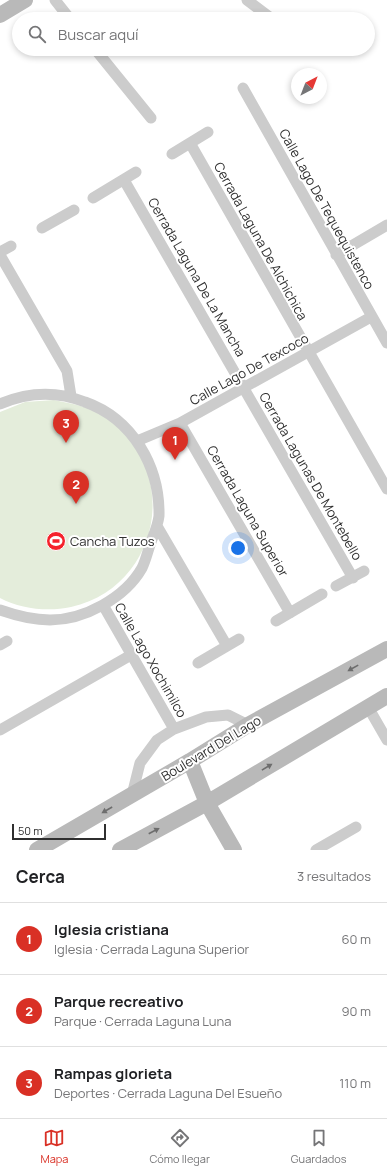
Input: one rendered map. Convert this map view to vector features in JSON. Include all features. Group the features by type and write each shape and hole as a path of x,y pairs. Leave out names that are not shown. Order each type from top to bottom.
{"street":[{"path":"0,15 25,0"},
{"path":"55,0 64,12"},
{"path":"247,0 263,12"},
{"path":"101,56 151,118"},
{"name":"Calle Lago De Tequequistenco","path":"243,88 387,343"},
{"path":"172,154 208,132"},
{"name":"Cerrada Laguna De Alchichica","path":"190,143 387,489"},
{"path":"93,198 136,172"},
{"name":"Cerrada Laguna De La Mancha","path":"124,180 245,387"},
{"path":"42,228 74,210"},
{"path":"336,254 387,225"},
{"path":"0,252 11,246"},
{"path":"0,255 67,371 71,396"},
{"name":"Calle Lago De Texcoco","path":"137,441 180,423 371,317"},
{"name":"Cerrada Lagunas De Montebello","path":"245,387 353,578"},
{"path":"0,404 13,398 42,393 71,396 102,409 119,421 137,441 151,464 158,490 159,517 142,568 125,589 103,605 78,616 52,620 25,618 0,610"},
{"name":"Cerrada Laguna Superior","path":"180,423 290,613"},
{"path":"157,526 227,646"},
{"name":"Cerrada Lagunas De Montebello","path":"336,586 364,571"},
{"path":"276,621 322,594"},
{"name":"Calle Lago Xochimilco","path":"103,605 174,729"},
{"path":"198,663 239,639"},
{"name":"Boulevard Del Lago","path":"37,850 190,761 248,725 387,649"},
{"path":"0,730 131,655"},
{"path":"122,849 207,803 387,696"},
{"path":"368,707 387,740"},
{"path":"132,795 140,763 157,740 174,729 206,717 228,715 248,725"},
{"path":"190,761 207,803 234,850"},
{"path":"316,850 337,845 356,827"}],"green space":[{"path":"54,400 82,406 102,415 131,441 146,468 152,497 151,525 141,553 125,577 101,595 71,607 44,609 17,605 0,598 0,412 25,402"}],"place":[{"name":"Rampas glorieta","path":"66,443"},
{"name":"Iglesia cristiana","path":"175,460"},
{"name":"Parque recreativo","path":"76,504"},
{"name":"Cancha Tuzos","path":"56,541"}]}
